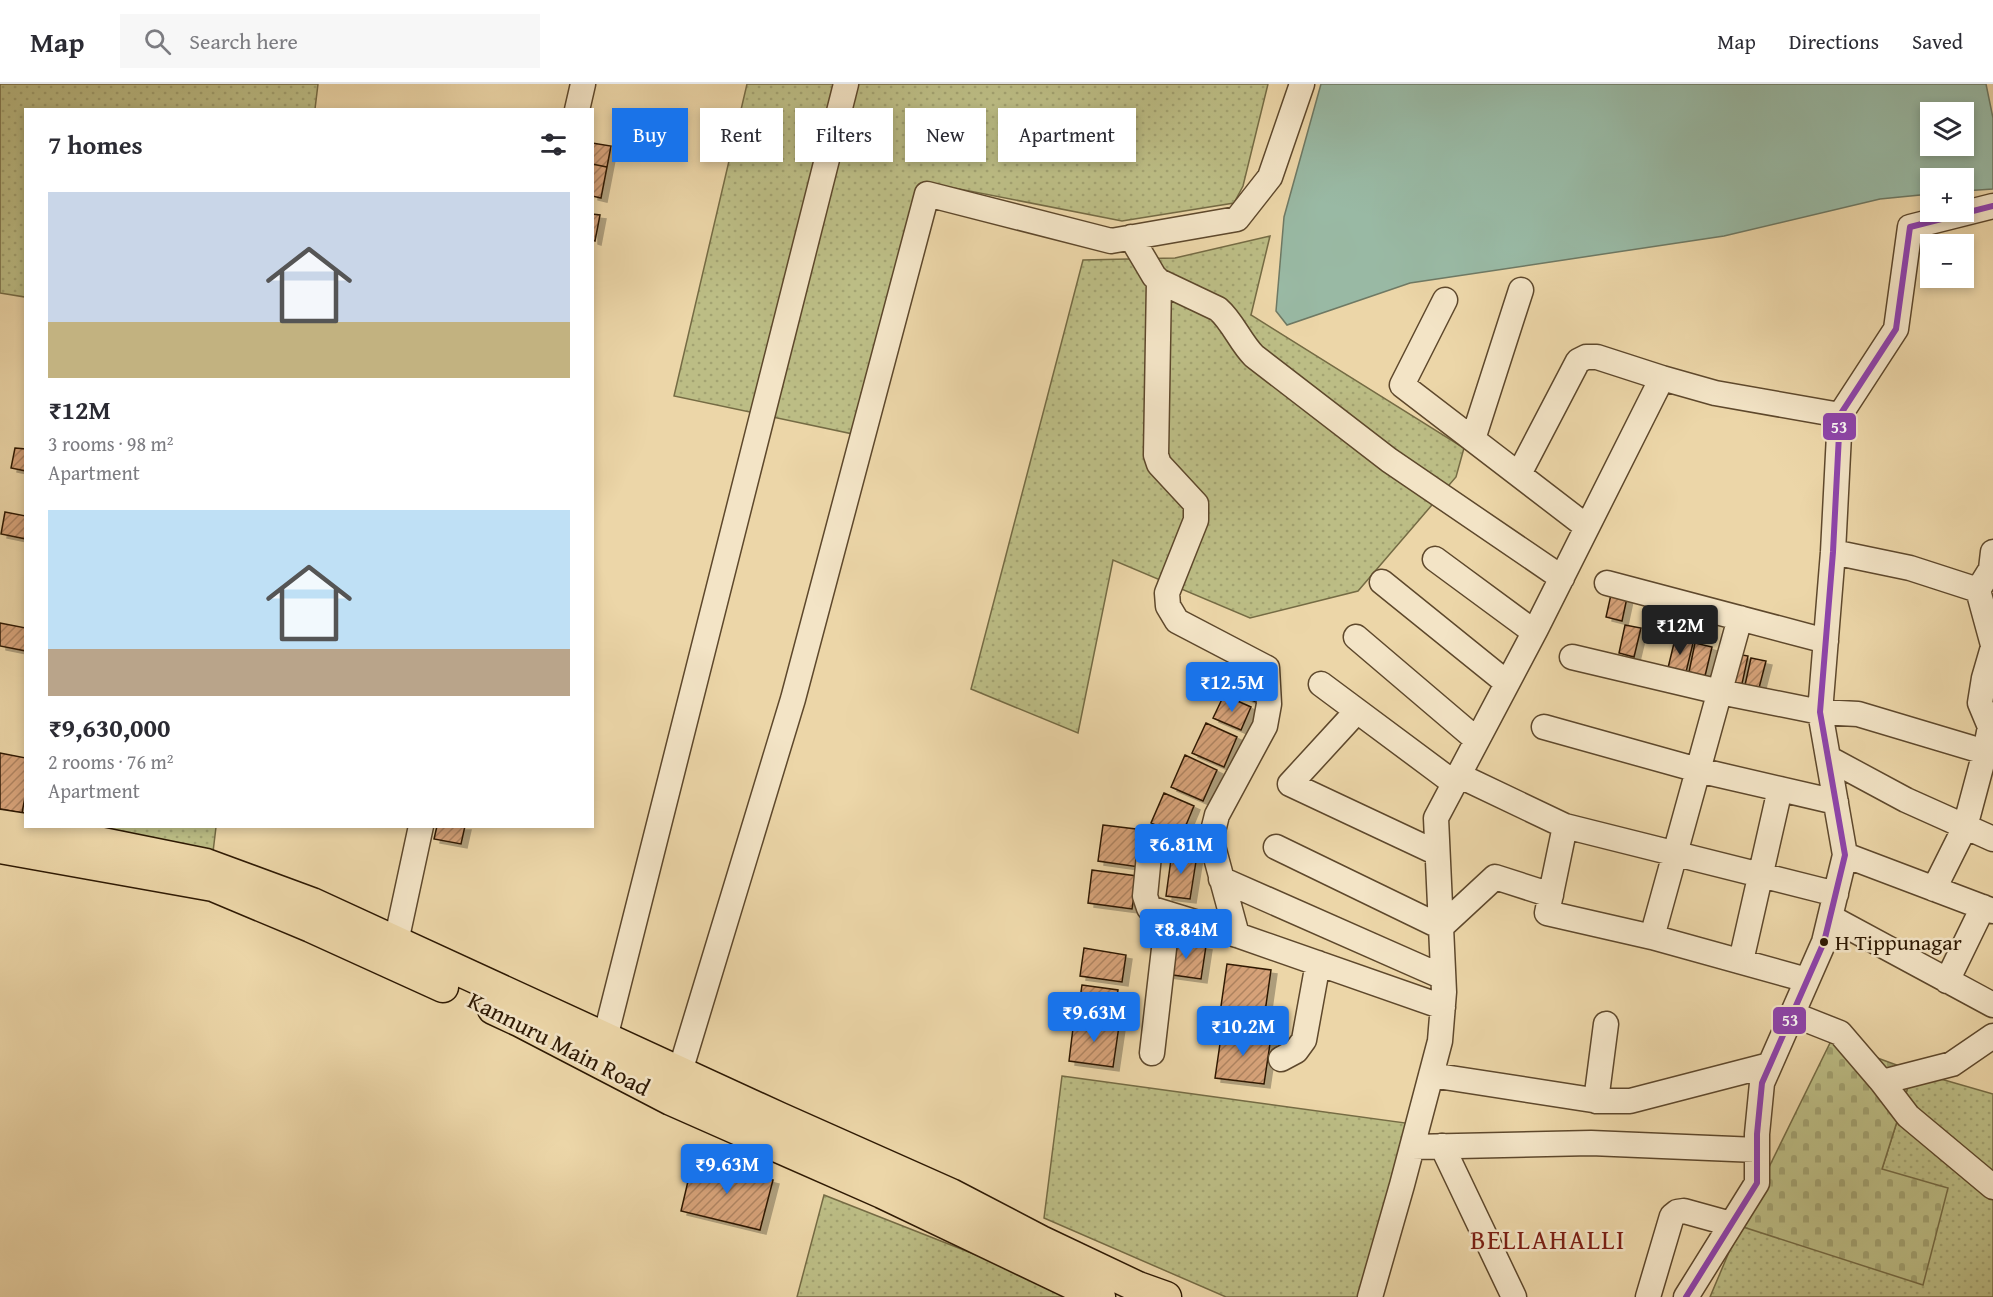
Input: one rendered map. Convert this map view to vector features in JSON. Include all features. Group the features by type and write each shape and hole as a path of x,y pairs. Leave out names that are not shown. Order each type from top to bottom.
{"main road":[{"path":"0,825 58,834 206,864 312,903 604,1038 676,1086 951,1194 1050,1245 1138,1287 1166,1297"},
{"name":"Kannuru Main Road","path":"0,848 213,886 311,927 521,1022 676,1086 882,1193 1100,1297"}],"street":[{"path":"577,108 583,84"},
{"path":"604,1038 846,84"},
{"path":"676,1086 793,699 927,194 1111,241 1237,219 1270,177 1302,84"},
{"path":"1686,1297 1757,1183 1762,1083 1824,942 1845,855 1820,712 1833,552 1840,415 1896,329 1910,227 1993,206"},
{"path":"1131,237 1159,281 1218,309 1226,315 1254,356 1389,460 1562,578"},
{"path":"1159,281 1156,455 1159,464 1196,504 1196,520 1167,593 1168,606 1177,621 1267,668 1269,704 1265,726 1217,815 1211,839 1237,935"},
{"path":"1473,439 1521,290"},
{"path":"1445,300 1402,385 1587,527"},
{"path":"1519,474 1578,361 1586,357 1597,357 1715,393 1840,415"},
{"path":"1370,1297 1440,1041 1443,977 1436,818 1562,578 1662,378"},
{"path":"1833,552 1910,568 1978,590"},
{"path":"1978,590 1988,576 1993,552"},
{"path":"1435,559 1534,632"},
{"path":"1382,582 1507,683"},
{"path":"1607,583 1826,641"},
{"path":"1934,889 1965,827 1989,754 1990,727 1980,703 1993,646 1978,590"},
{"path":"1652,937 1740,618"},
{"path":"1356,637 1477,740"},
{"path":"1572,657 1720,692 1820,712 1858,714 1989,754"},
{"path":"1321,684 1456,779 1565,826 1761,875 1833,905 1947,981 1993,1005"},
{"path":"1357,711 1290,784 1437,854"},
{"path":"1544,727 1698,770 1836,802"},
{"path":"1828,758 1906,800 1993,839"},
{"path":"1741,962 1780,789"},
{"path":"1565,826 1547,913 1652,937 1807,980"},
{"path":"396,942 421,828"},
{"path":"1150,846 1145,896 1149,908 1237,935 1443,1007"},
{"path":"1276,847 1441,927"},
{"path":"1845,855 1988,909 1947,981"},
{"path":"1441,927 1495,877 1551,895"},
{"path":"1221,879 1443,977"},
{"path":"1152,1053 1168,914"},
{"path":"1281,1059 1296,1051 1304,1040 1318,963"},
{"path":"1792,1014 1840,1033 1908,1116 1993,1187"},
{"path":"1596,1101 1606,1024"},
{"path":"1882,1082 1952,1064 1993,1036"},
{"path":"1431,1075 1596,1101 1630,1101 1769,1065"},
{"path":"1412,1147 1591,1143 1757,1150"},
{"path":"1442,1146 1514,1297"},
{"path":"1648,1297 1672,1216 1684,1211 1731,1224"}],"green space":[{"path":"0,84 318,84 315,108 24,108 24,297 0,293"},
{"path":"747,84 1268,84 1243,186 1234,203 1122,221 924,182 853,434 674,396 729,162 783,162 783,108 741,108"},
{"path":"1270,236 1251,315 1464,448 1456,477 1358,591 1250,618 1113,560 1078,733 971,689 1083,260 1175,258"},
{"path":"78,828 216,828 213,852"},
{"path":"1831,1041 1913,1071 1882,1169 1948,1188 1923,1285 1740,1226"},
{"path":"1913,1071 1993,1094 1993,1297 1710,1297 1740,1226 1882,1169"},
{"path":"1062,1076 1413,1124 1359,1297 1226,1297 1044,1218"},
{"path":"824,1195 1083,1297 797,1297"}],"shaded area":[{"path":"1321,84 1986,84 1993,118 1993,189 1974,190 1974,168 1920,168 1920,195 1880,199 1724,236 1410,283 1287,325 1276,311 1284,217"}],"building":[{"path":"594,143 611,146 607,167 594,164"},
{"path":"594,164 607,167 601,198 594,196"},
{"path":"594,214 600,215 594,241"},
{"path":"15,448 24,449 24,471 11,468"},
{"path":"5,512 24,516 24,539 1,534"},
{"path":"1612,590 1628,593 1622,621 1606,617"},
{"path":"0,623 24,628 24,651 0,646"},
{"path":"1625,625 1641,628 1634,657 1619,653"},
{"path":"1675,639 1693,643 1686,672 1668,668"},
{"path":"1695,643 1712,647 1705,676 1689,672"},
{"path":"1732,653 1748,656 1742,684 1726,681"},
{"path":"1751,658 1766,661 1759,688 1745,685"},
{"path":"1238,665 1267,678 1256,702 1227,689"},
{"path":"1224,695 1251,707 1241,730 1213,718"},
{"path":"1206,723 1237,737 1224,767 1192,753"},
{"path":"0,753 24,758 22,813 0,809"},
{"path":"1185,755 1217,770 1203,801 1171,787"},
{"path":"1164,793 1194,806 1181,837 1151,823"},
{"path":"1103,825 1144,830 1139,867 1098,861"},
{"path":"437,828 465,828 461,844 434,839"},
{"path":"1172,852 1197,855 1190,899 1166,896"},
{"path":"1092,870 1137,876 1132,909 1088,903"},
{"path":"1170,941 1206,946 1201,979 1166,974"},
{"path":"1084,948 1126,955 1122,982 1080,976"},
{"path":"1227,964 1271,970 1264,1019 1220,1013"},
{"path":"1082,985 1118,990 1114,1017 1078,1012"},
{"path":"1074,1020 1119,1026 1113,1067 1069,1061"},
{"path":"1222,1030 1271,1037 1264,1084 1215,1078"},
{"path":"693,1160 773,1180 760,1230 681,1211"}],"transit line":[{"name":"53","path":"1686,1297 1757,1183 1757,1134 1762,1083 1824,942 1845,855 1820,712 1833,552 1840,415 1896,329 1910,227 1993,206"}],"place":[{"name":"H Tippunagar","path":"1824,942"}],"district":[{"name":"BELLAHALLI","path":"1548,1240"}]}
